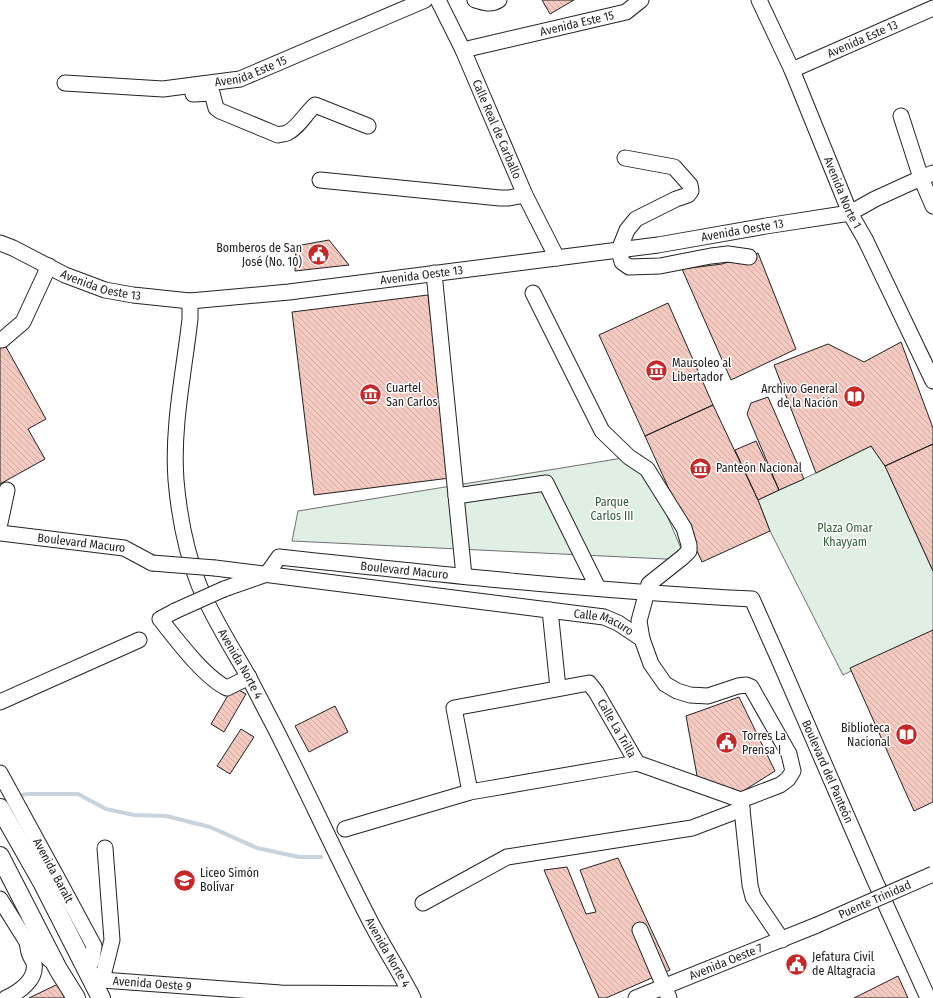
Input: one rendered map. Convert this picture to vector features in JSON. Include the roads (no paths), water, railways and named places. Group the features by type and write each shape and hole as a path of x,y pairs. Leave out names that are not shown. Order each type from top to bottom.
{"main road":[{"name":"Avenida Baralt","path":"0,808 95,976 102,998"},
{"path":"0,856 58,969 76,998"}],"street":[{"name":"Avenida Este 15","path":"65,83 163,89 240,79 425,0"},
{"path":"475,0 485,4 495,3 499,0"},
{"name":"Avenida Este 15","path":"463,50 626,12 641,0"},
{"name":"Avenida Norte 1","path":"759,0 792,70 850,213 865,239 933,381"},
{"name":"Calle Real de Carballo","path":"443,2 525,195 557,258"},
{"name":"Avenida Este 13","path":"792,70 933,8"},
{"path":"163,89 181,96 212,93 216,108 220,111 278,135 288,133 315,105 368,126"},
{"path":"902,116 927,176 933,206"},
{"path":"625,158 674,167 690,185 691,192 688,195 636,219 626,230 620,250 620,260 629,267 660,266 728,254 749,257"},
{"path":"850,213 875,199 927,176"},
{"path":"320,180 500,198 525,195"},
{"name":"Avenida Oeste 13","path":"0,243 65,275 105,290 133,295 190,301 289,292 658,245 850,213"},
{"path":"2,340 23,322 49,266"},
{"path":"434,273 464,576"},
{"path":"533,293 602,431 629,456 647,469 684,528 689,545 689,551 649,584 639,621 642,639"},
{"name":"Avenida Norte 4","path":"190,301 190,319 176,433 175,456 176,481 184,535 200,586 232,650 249,678 303,782 369,918 412,996"},
{"path":"456,496 546,483 598,588"},
{"path":"0,523 7,490"},
{"name":"Boulevard Macuro","path":"0,533 124,548 152,563 267,574 279,557 598,588 752,599 780,662"},
{"path":"249,678 227,688 217,683 182,647 160,619 224,589 267,574"},
{"name":"Calle Macuro","path":"267,574 604,617 618,623 642,639 651,664 665,684 677,692 690,695 708,696 738,686 746,685 751,687 789,754 793,771 788,779 780,785 742,805"},
{"path":"550,610 558,688"},
{"path":"0,702 138,640"},
{"name":"Boulevard del Panteón","path":"780,662 875,881 928,998"},
{"name":"Calle La Trilla","path":"470,792 454,708 589,683 596,692 638,763 742,805"},
{"path":"345,829 470,792 638,763"},
{"name":"Avenida Baralt","path":"0,773 94,946 92,960 95,976"},
{"path":"423,903 508,856 692,828 742,805 750,885 753,897 782,940"},
{"path":"95,976 112,940 105,848"},
{"name":"Puente Trinidad","path":"817,925 933,874"},
{"path":"2,905 27,942 29,953 34,963 34,971 28,983 19,991 6,998"},
{"name":"Avenida Oeste 7","path":"636,998 667,992 817,925"},
{"path":"640,930 667,992"},
{"path":"27,942 36,946 58,969"},
{"name":"Avenida Oeste 9","path":"95,976 277,995 412,996"}],"waterway":[{"path":"16,796 27,794 78,794 106,809 134,815 166,816 210,827 257,848 299,857 321,857"}],"place":[{"name":"Bomberos de San José (No. 10)","path":"318,255"},
{"name":"Mausoleo al Libertador","path":"656,370"},
{"name":"Cuartel San Carlos","path":"371,395"},
{"name":"Archivo General de la Nación","path":"854,396"},
{"name":"Panteón Nacional","path":"701,468"},
{"name":"Biblioteca Nacional","path":"906,735"},
{"name":"Torres La Prensa I","path":"726,743"},
{"name":"Liceo Simón Bolívar","path":"184,880"},
{"name":"Jefatura Civil de Altagracia","path":"796,964"}],"park label":[{"name":"Parque Carlos III","path":"612,509"},
{"name":"Plaza Omar Khayyam","path":"845,535"}]}
